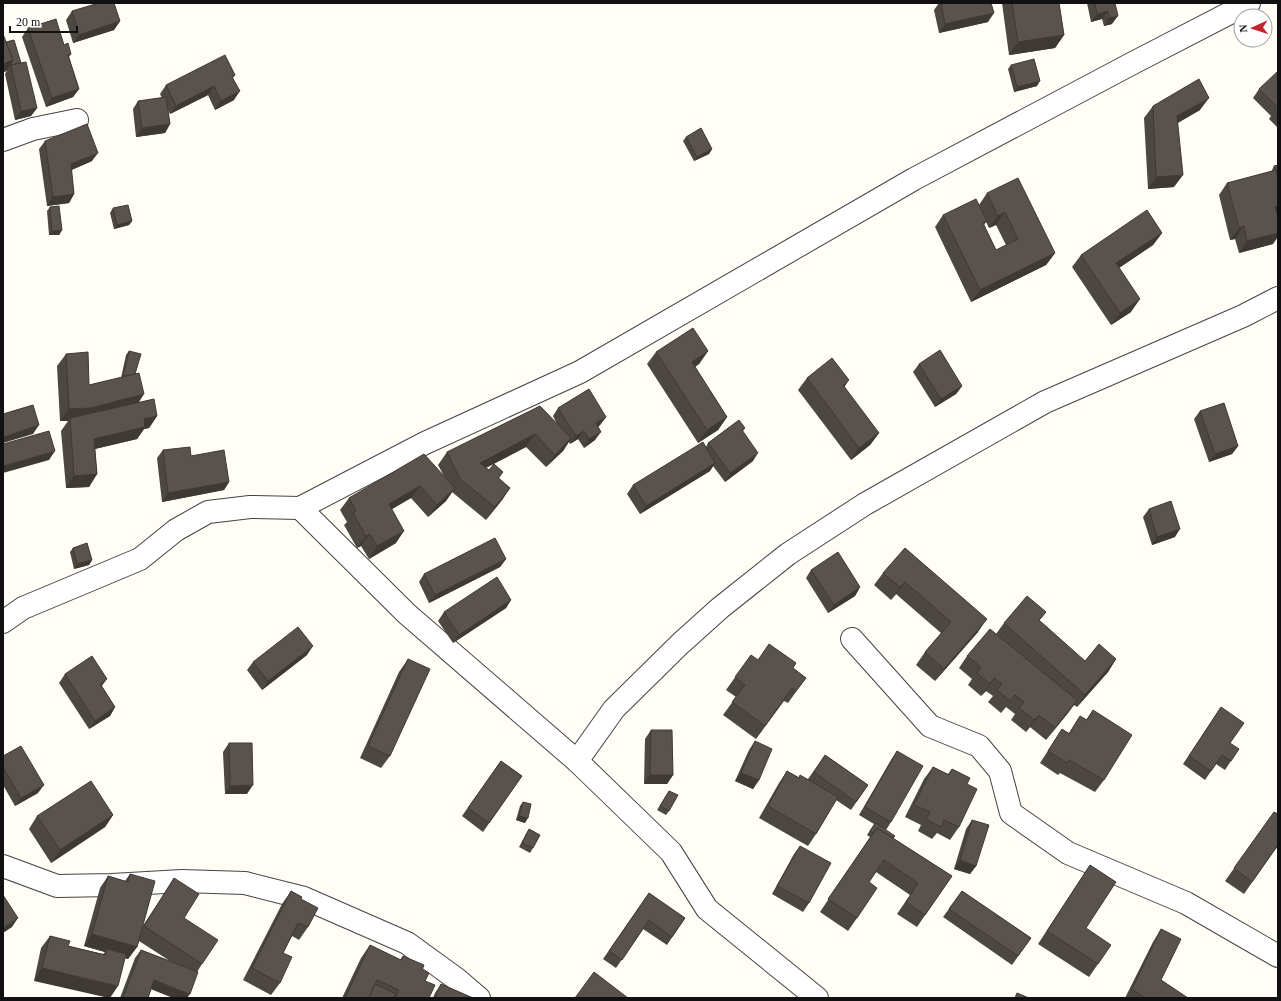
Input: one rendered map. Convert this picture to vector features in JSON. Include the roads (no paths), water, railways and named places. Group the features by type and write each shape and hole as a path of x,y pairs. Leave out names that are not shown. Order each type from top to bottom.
{"street":[{"path":"3,622 23,608 140,559 176,530 208,512 250,506 300,508 426,443 580,372 914,179 1249,3"},
{"path":"3,140 33,129 77,120"},
{"path":"576,761 614,708 680,644 720,608 801,545 865,504 1045,402 1243,316 1278,298"},
{"path":"300,508 406,614 576,761 671,852 707,909 817,998"},
{"path":"852,639 930,726 978,746 1000,771 1011,813 1068,853 1186,903 1278,956"},
{"path":"3,866 57,886 182,881 245,883 304,898 407,943 458,980 478,998"}]}
